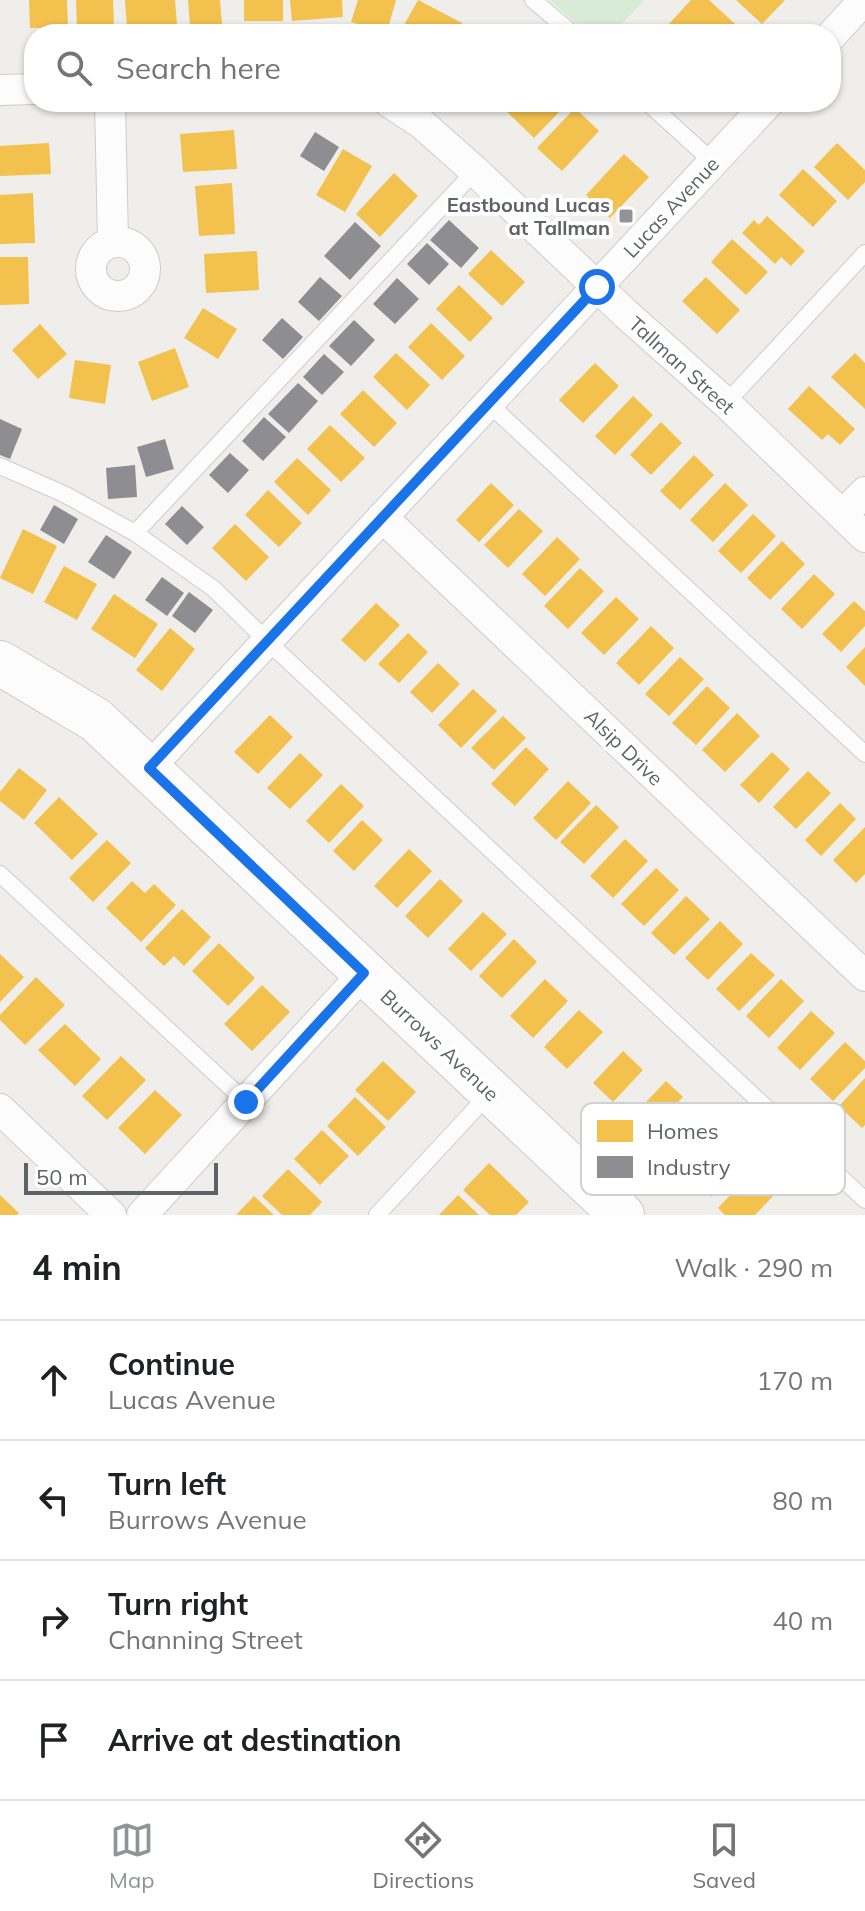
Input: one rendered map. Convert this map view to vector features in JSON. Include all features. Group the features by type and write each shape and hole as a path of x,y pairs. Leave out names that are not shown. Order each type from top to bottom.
{"street":[{"path":"841,25 864,0"},
{"path":"0,90 24,89"},
{"path":"110,112 113,242"},
{"name":"Tallman Street","path":"404,112 475,171 726,403 865,537"},
{"name":"Lucas Avenue","path":"149,768 760,112"},
{"path":"842,515 865,492"},
{"name":"Alsip Drive","path":"382,517 865,976"},
{"name":"Burrows Avenue","path":"0,663 96,720 491,1092 581,1181"},
{"path":"142,1215 364,973"},
{"path":"0,1109 111,1215"},
{"name":"Burrows Avenue","path":"595,1195 611,1211"}],"lane":[{"path":"533,0 561,24"},
{"path":"658,112 713,162"},
{"path":"135,533 475,171"},
{"path":"726,403 865,253"},
{"path":"488,403 865,754"},
{"path":"0,466 64,494 135,533 214,589 761,1103"},
{"path":"0,874 246,1102"},
{"path":"377,1215 491,1092"},
{"path":"845,1181 865,1200"}],"green space":[{"path":"550,0 644,0 621,24 577,24"}],"building: Homes":[{"path":"29,0 67,0 68,24 30,24"},
{"path":"76,0 113,0 114,24 77,24"},
{"path":"125,0 175,0 177,24 127,24"},
{"path":"188,0 220,0 222,24 190,24"},
{"path":"244,0 283,0 283,21 244,21"},
{"path":"290,0 342,0 343,17 292,21"},
{"path":"358,0 396,0 389,24 351,22"},
{"path":"418,0 462,23 461,24 405,24"},
{"path":"691,0 709,0 735,24 669,24"},
{"path":"736,0 785,0 762,24"},
{"path":"507,112 559,112 534,138"},
{"path":"571,112 579,112 599,131 562,171 537,148"},
{"path":"234,130 237,169 183,172 180,134"},
{"path":"49,143 51,174 0,176 0,146"},
{"path":"837,143 865,170 865,182 848,200 814,167"},
{"path":"343,149 372,166 345,212 316,195"},
{"path":"624,154 649,177 610,218 586,195"},
{"path":"803,169 837,201 813,227 779,195"},
{"path":"394,173 418,196 380,237 356,214"},
{"path":"232,183 235,234 199,236 195,186"},
{"path":"33,193 35,243 0,244 0,195"},
{"path":"767,216 805,251 791,266 781,257 775,264 742,233 754,220 759,225"},
{"path":"732,239 768,272 746,295 711,262"},
{"path":"491,250 525,282 502,306 468,274"},
{"path":"257,251 259,290 206,293 204,254"},
{"path":"0,257 28,257 29,304 0,305"},
{"path":"706,277 740,310 717,334 682,301"},
{"path":"459,285 493,318 470,342 436,309"},
{"path":"203,308 237,329 218,359 184,338"},
{"path":"431,323 465,356 442,380 408,347"},
{"path":"40,324 67,354 38,379 12,350"},
{"path":"175,348 189,387 152,401 138,362"},
{"path":"396,353 430,385 407,410 373,377"},
{"path":"855,353 865,363 865,409 831,377"},
{"path":"75,360 111,365 105,404 69,398"},
{"path":"595,363 619,386 583,423 559,400"},
{"path":"809,386 855,429 840,445 828,434 822,440 788,409"},
{"path":"363,390 397,423 374,447 340,414"},
{"path":"633,396 653,415 615,455 595,436"},
{"path":"661,422 682,443 651,475 630,455"},
{"path":"330,425 365,458 341,482 307,449"},
{"path":"694,455 714,475 680,510 660,491"},
{"path":"297,458 331,490 308,515 274,482"},
{"path":"491,483 514,505 479,542 456,520"},
{"path":"725,483 748,505 713,542 690,520"},
{"path":"268,490 302,523 279,547 245,515"},
{"path":"519,509 543,531 508,568 484,545"},
{"path":"753,514 776,536 741,573 718,551"},
{"path":"235,524 269,557 246,581 212,548"},
{"path":"23,529 57,546 33,594 0,578"},
{"path":"557,537 580,559 545,596 522,574"},
{"path":"782,541 805,564 770,600 747,578"},
{"path":"64,566 97,584 77,620 44,602"},
{"path":"580,568 604,591 568,629 544,606"},
{"path":"814,574 835,594 802,629 781,609"},
{"path":"114,594 158,624 135,658 91,629"},
{"path":"616,597 639,619 604,655 581,633"},
{"path":"854,601 865,611 865,626 841,652 822,634"},
{"path":"376,603 400,625 365,662 341,640"},
{"path":"651,626 674,648 639,685 616,663"},
{"path":"170,628 195,649 162,691 136,670"},
{"path":"408,633 428,652 399,683 378,664"},
{"path":"865,647 865,686 846,667"},
{"path":"680,657 704,679 669,716 645,694"},
{"path":"438,663 460,684 432,713 410,692"},
{"path":"707,686 730,708 696,745 672,723"},
{"path":"473,689 497,711 461,748 438,725"},
{"path":"737,713 760,736 725,772 702,750"},
{"path":"270,715 293,737 258,774 234,752"},
{"path":"503,716 526,738 494,770 471,748"},
{"path":"526,747 549,769 515,806 491,784"},
{"path":"772,752 790,769 759,803 740,785"},
{"path":"300,753 323,775 290,809 267,788"},
{"path":"19,768 47,790 24,820 0,801 0,792"},
{"path":"808,771 831,793 796,829 773,807"},
{"path":"568,781 591,803 556,840 533,818"},
{"path":"341,784 364,806 329,843 306,821"},
{"path":"59,797 98,834 72,860 34,823"},
{"path":"840,803 856,819 821,856 805,840"},
{"path":"596,805 619,827 584,864 560,842"},
{"path":"362,820 383,840 354,871 333,851"},
{"path":"865,827 865,874 856,883 833,860"},
{"path":"625,839 648,861 613,898 590,876"},
{"path":"107,840 131,863 93,902 69,878"},
{"path":"409,849 432,871 397,908 374,886"},
{"path":"656,868 679,890 644,926 621,904"},
{"path":"440,879 463,901 428,938 405,916"},
{"path":"132,881 145,893 154,884 176,905 141,942 106,908"},
{"path":"686,896 710,919 674,955 651,933"},
{"path":"182,909 211,937 184,966 174,956 164,966 145,948"},
{"path":"483,912 507,934 471,971 448,949"},
{"path":"720,921 743,944 708,980 685,958"},
{"path":"514,939 537,962 502,998 479,976"},
{"path":"219,943 255,978 228,1006 192,971"},
{"path":"751,953 775,975 739,1011 716,989"},
{"path":"0,954 24,977 0,1002"},
{"path":"36,977 65,1005 25,1045 0,1020 0,1015"},
{"path":"545,979 568,1001 533,1038 510,1016"},
{"path":"781,979 804,1001 769,1038 746,1016"},
{"path":"262,985 290,1012 252,1051 224,1024"},
{"path":"579,1010 603,1032 567,1069 544,1047"},
{"path":"811,1011 835,1033 800,1070 777,1048"},
{"path":"65,1024 101,1059 75,1086 38,1050"},
{"path":"845,1042 865,1061 865,1068 833,1101 810,1079"},
{"path":"623,1051 643,1070 613,1102 593,1083"},
{"path":"121,1056 146,1080 107,1120 82,1096"},
{"path":"383,1061 416,1092 388,1121 355,1090"},
{"path":"865,1078 865,1125 862,1128 845,1112 845,1103 842,1103"},
{"path":"666,1081 683,1097 677,1103 645,1103"},
{"path":"155,1090 182,1115 145,1154 118,1128"},
{"path":"355,1097 386,1127 358,1156 327,1126"},
{"path":"322,1130 349,1156 320,1185 294,1159"},
{"path":"489,1163 529,1202 516,1215 490,1215 463,1190"},
{"path":"288,1169 322,1202 310,1215 282,1215 262,1196"},
{"path":"0,1195 19,1213 17,1215 0,1215"},
{"path":"458,1195 479,1215 439,1215"},
{"path":"730,1195 774,1195 755,1215 725,1215 718,1208"},
{"path":"254,1196 274,1215 236,1215"}],"building: Industry":[{"path":"315,132 339,147 324,171 300,156"},
{"path":"449,220 479,248 461,268 430,240"},
{"path":"355,222 381,246 350,280 324,256"},
{"path":"427,243 449,264 429,285 407,264"},
{"path":"320,277 342,296 319,321 298,302"},
{"path":"397,278 419,299 395,324 373,304"},
{"path":"282,318 303,337 283,359 262,340"},
{"path":"354,320 375,340 351,366 329,346"},
{"path":"324,354 344,372 322,395 303,377"},
{"path":"298,383 318,401 289,433 268,414"},
{"path":"264,417 286,437 263,461 242,441"},
{"path":"0,419 22,429 10,459 0,455"},
{"path":"165,439 174,469 146,477 137,447"},
{"path":"230,453 249,470 228,493 209,475"},
{"path":"135,465 137,497 108,499 106,468"},
{"path":"54,505 78,519 64,544 40,530"},
{"path":"182,506 204,527 187,545 165,524"},
{"path":"106,535 132,552 114,579 88,562"},
{"path":"162,577 184,593 167,616 145,600"},
{"path":"189,592 213,610 195,633 172,616"}],"place":[{"name":"Eastbound Lucas at Tallman","path":"626,216"}],"route":[{"path":"246,1102 364,973 149,768 597,287"}]}
